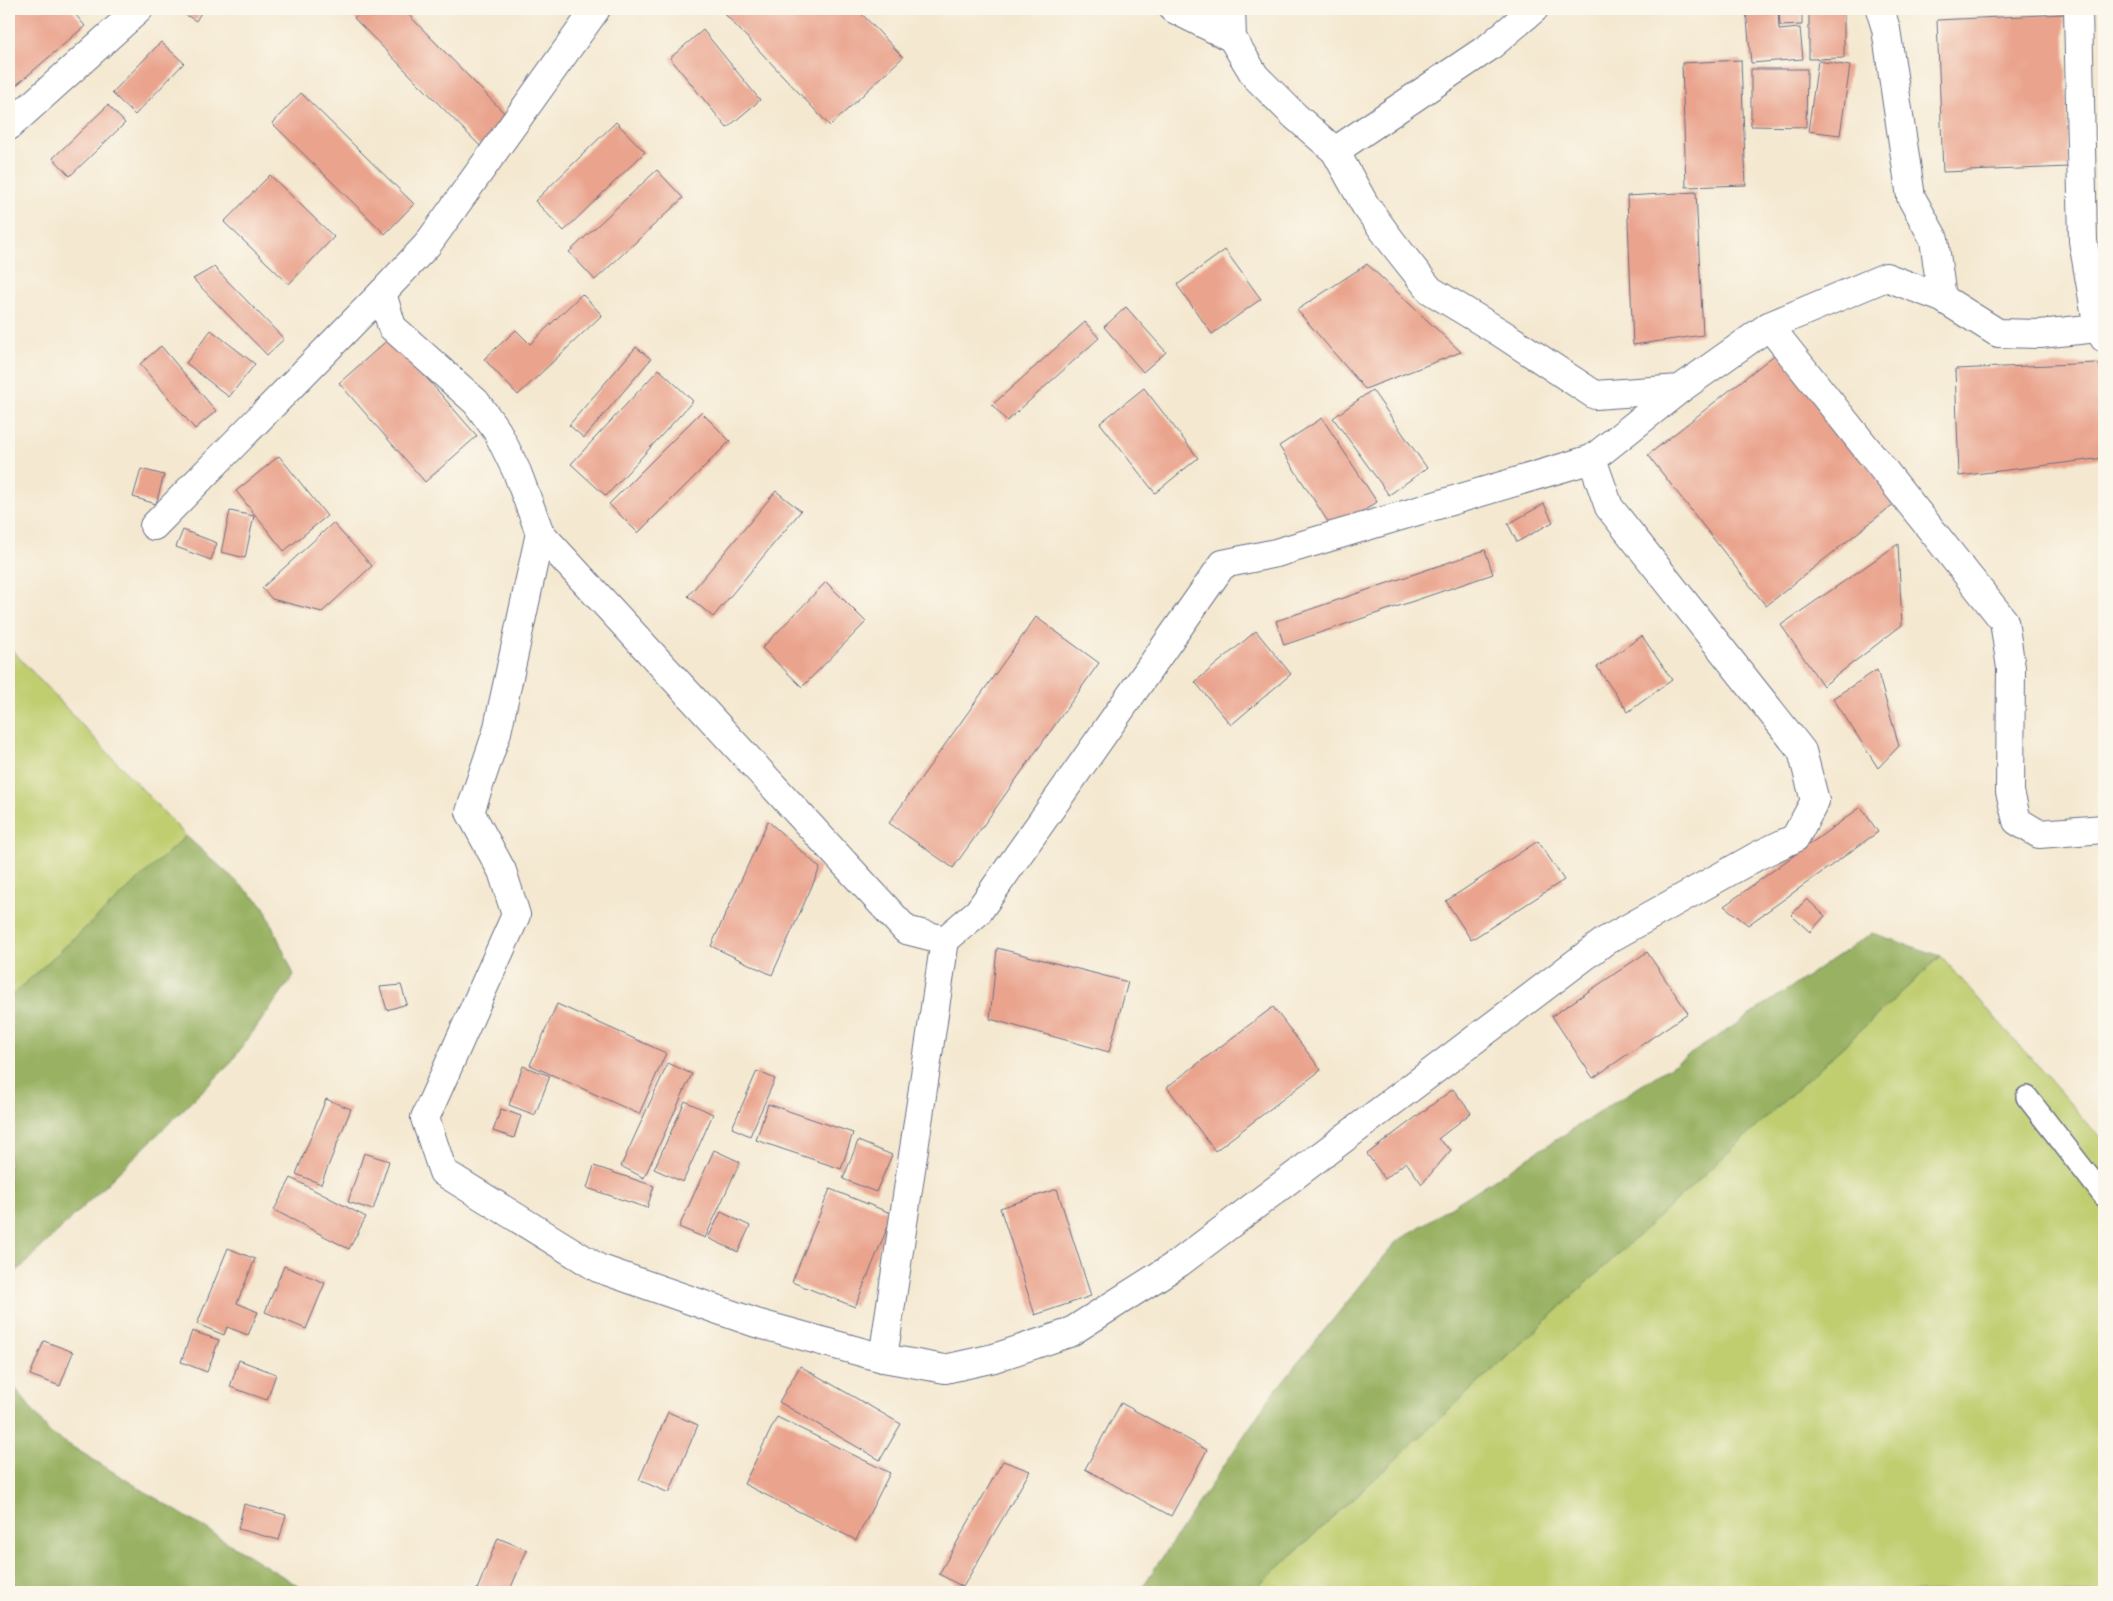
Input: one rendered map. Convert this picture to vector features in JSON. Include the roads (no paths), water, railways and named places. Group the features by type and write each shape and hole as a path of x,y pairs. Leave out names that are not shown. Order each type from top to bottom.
{"street":[{"path":"9,126 140,9"},
{"path":"154,526 427,245 596,9"},
{"path":"1174,9 1232,38"},
{"path":"1231,9 1232,38 1255,76 1295,116 1335,151 1365,205 1430,290 1501,333 1595,395 1680,389"},
{"path":"1335,151 1489,47 1534,9"},
{"path":"1880,9 1886,29 1911,197 1934,239 1942,298"},
{"path":"883,1358 945,940 978,912 1223,564 1276,553 1592,459 1680,389 1770,326 1886,277 1942,298 1998,332 2040,334 2101,333 2083,241 2078,9"},
{"path":"382,293 392,326 476,402 497,431 517,472 540,533 906,930 945,940"},
{"path":"1770,326 2004,621 2011,668 2010,792 2017,821 2039,834 2104,829"},
{"path":"540,533 497,732 470,812 502,871 516,915 424,1118 443,1172 598,1268 756,1323 883,1358 945,1369 994,1358 1069,1333 1179,1263 1605,941 1759,855 1795,838 1815,801 1802,751 1609,507 1592,459"}],"lane":[{"path":"2027,1097 2104,1196"}]}
